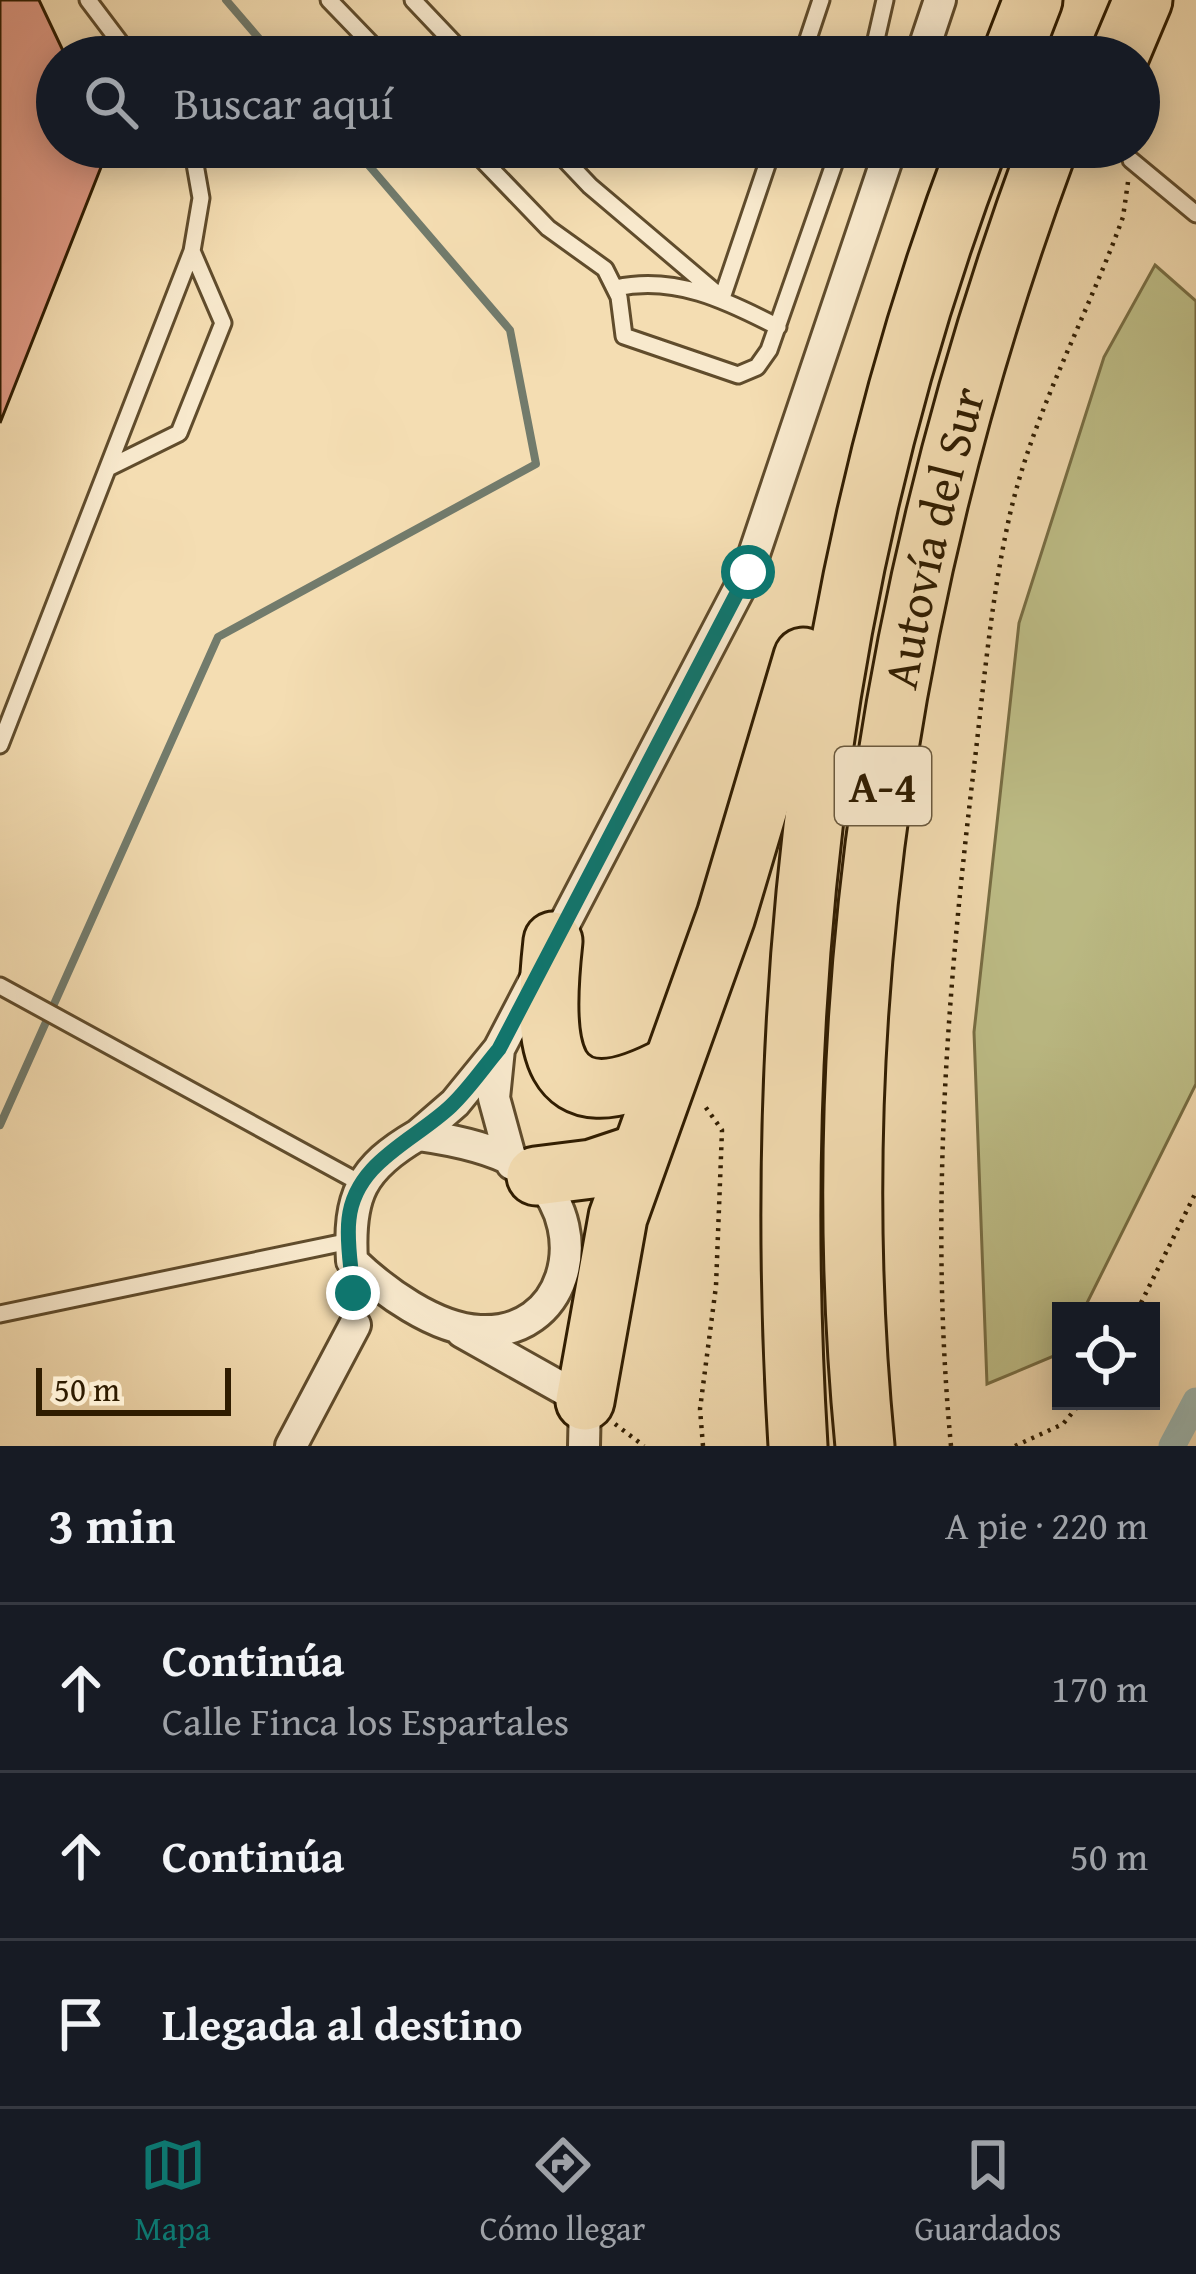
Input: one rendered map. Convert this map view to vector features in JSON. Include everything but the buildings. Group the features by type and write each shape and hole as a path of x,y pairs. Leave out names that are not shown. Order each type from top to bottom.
{"highway":[{"path":"1019,36 1034,0"},
{"path":"1091,36 1106,0"},
{"path":"1128,36 1143,0"},
{"name":"Autovía del Sur","path":"798,1446 789,1094 807,849 846,608 908,349 970,168"},
{"name":"Autovía del Sur","path":"865,1446 855,1172 861,988 880,803 931,528 983,337 1041,168"},
{"path":"983,337 1017,295 1097,168"},
{"path":"584,1423 618,1217 726,916 788,711 868,416 908,349"},
{"path":"553,940 547,1039 555,1061 573,1080 593,1089 615,1089 672,1065"},
{"path":"524,1170 592,1169 640,1153"}],"street":[{"path":"928,36 940,0"},
{"path":"291,1446 355,1325 349,1217 362,1184 382,1156 418,1135 455,1102 499,1049 748,572 884,168"},
{"path":"451,1326 484,1332 529,1321 554,1297 568,1267 563,1215 524,1170 494,1098 499,1049"},
{"path":"418,1135 460,1141 524,1170"},
{"path":"351,1251 374,1283 451,1326 584,1423"},
{"path":"355,1325 411,1303"}],"lane":[{"path":"88,0 115,36"},
{"path":"328,0 363,36"},
{"path":"413,0 447,36"},
{"path":"809,36 821,0"},
{"path":"877,36 885,0"},
{"path":"0,745 192,251 201,198 196,168"},
{"path":"490,168 548,228 605,269 616,289 624,336 738,375 748,374 765,358 834,168"},
{"path":"573,168 722,298 778,327"},
{"path":"722,298 765,168"},
{"path":"1127,168 1196,214"},
{"path":"107,468 161,446 179,433 224,323 192,251"},
{"path":"616,289 648,281 722,298"},
{"path":"0,986 362,1184"},
{"path":"0,1314 351,1251"}],"path":[{"path":"951,1446 938,1174 962,869 988,650 1010,514 1041,413 1124,217 1110,168"},
{"path":"672,1065 722,1130 716,1286 700,1409 703,1446"},
{"path":"1141,1302 1196,1192"},
{"path":"1015,1446 1063,1424 1075,1410"}],"green space":[{"path":"1155,265 1196,301 1196,1084 1087,1302 1052,1302 1052,1357 987,1384 974,1032 1019,623 1104,357"}],"waterway":[{"path":"226,0 257,36"},
{"path":"0,1125 218,637 536,464 510,330 371,168"},
{"path":"1172,1446 1196,1401"}],"route":[{"path":"353,1293 349,1217 362,1184 382,1156 418,1135 455,1102 499,1049 748,572"}]}
